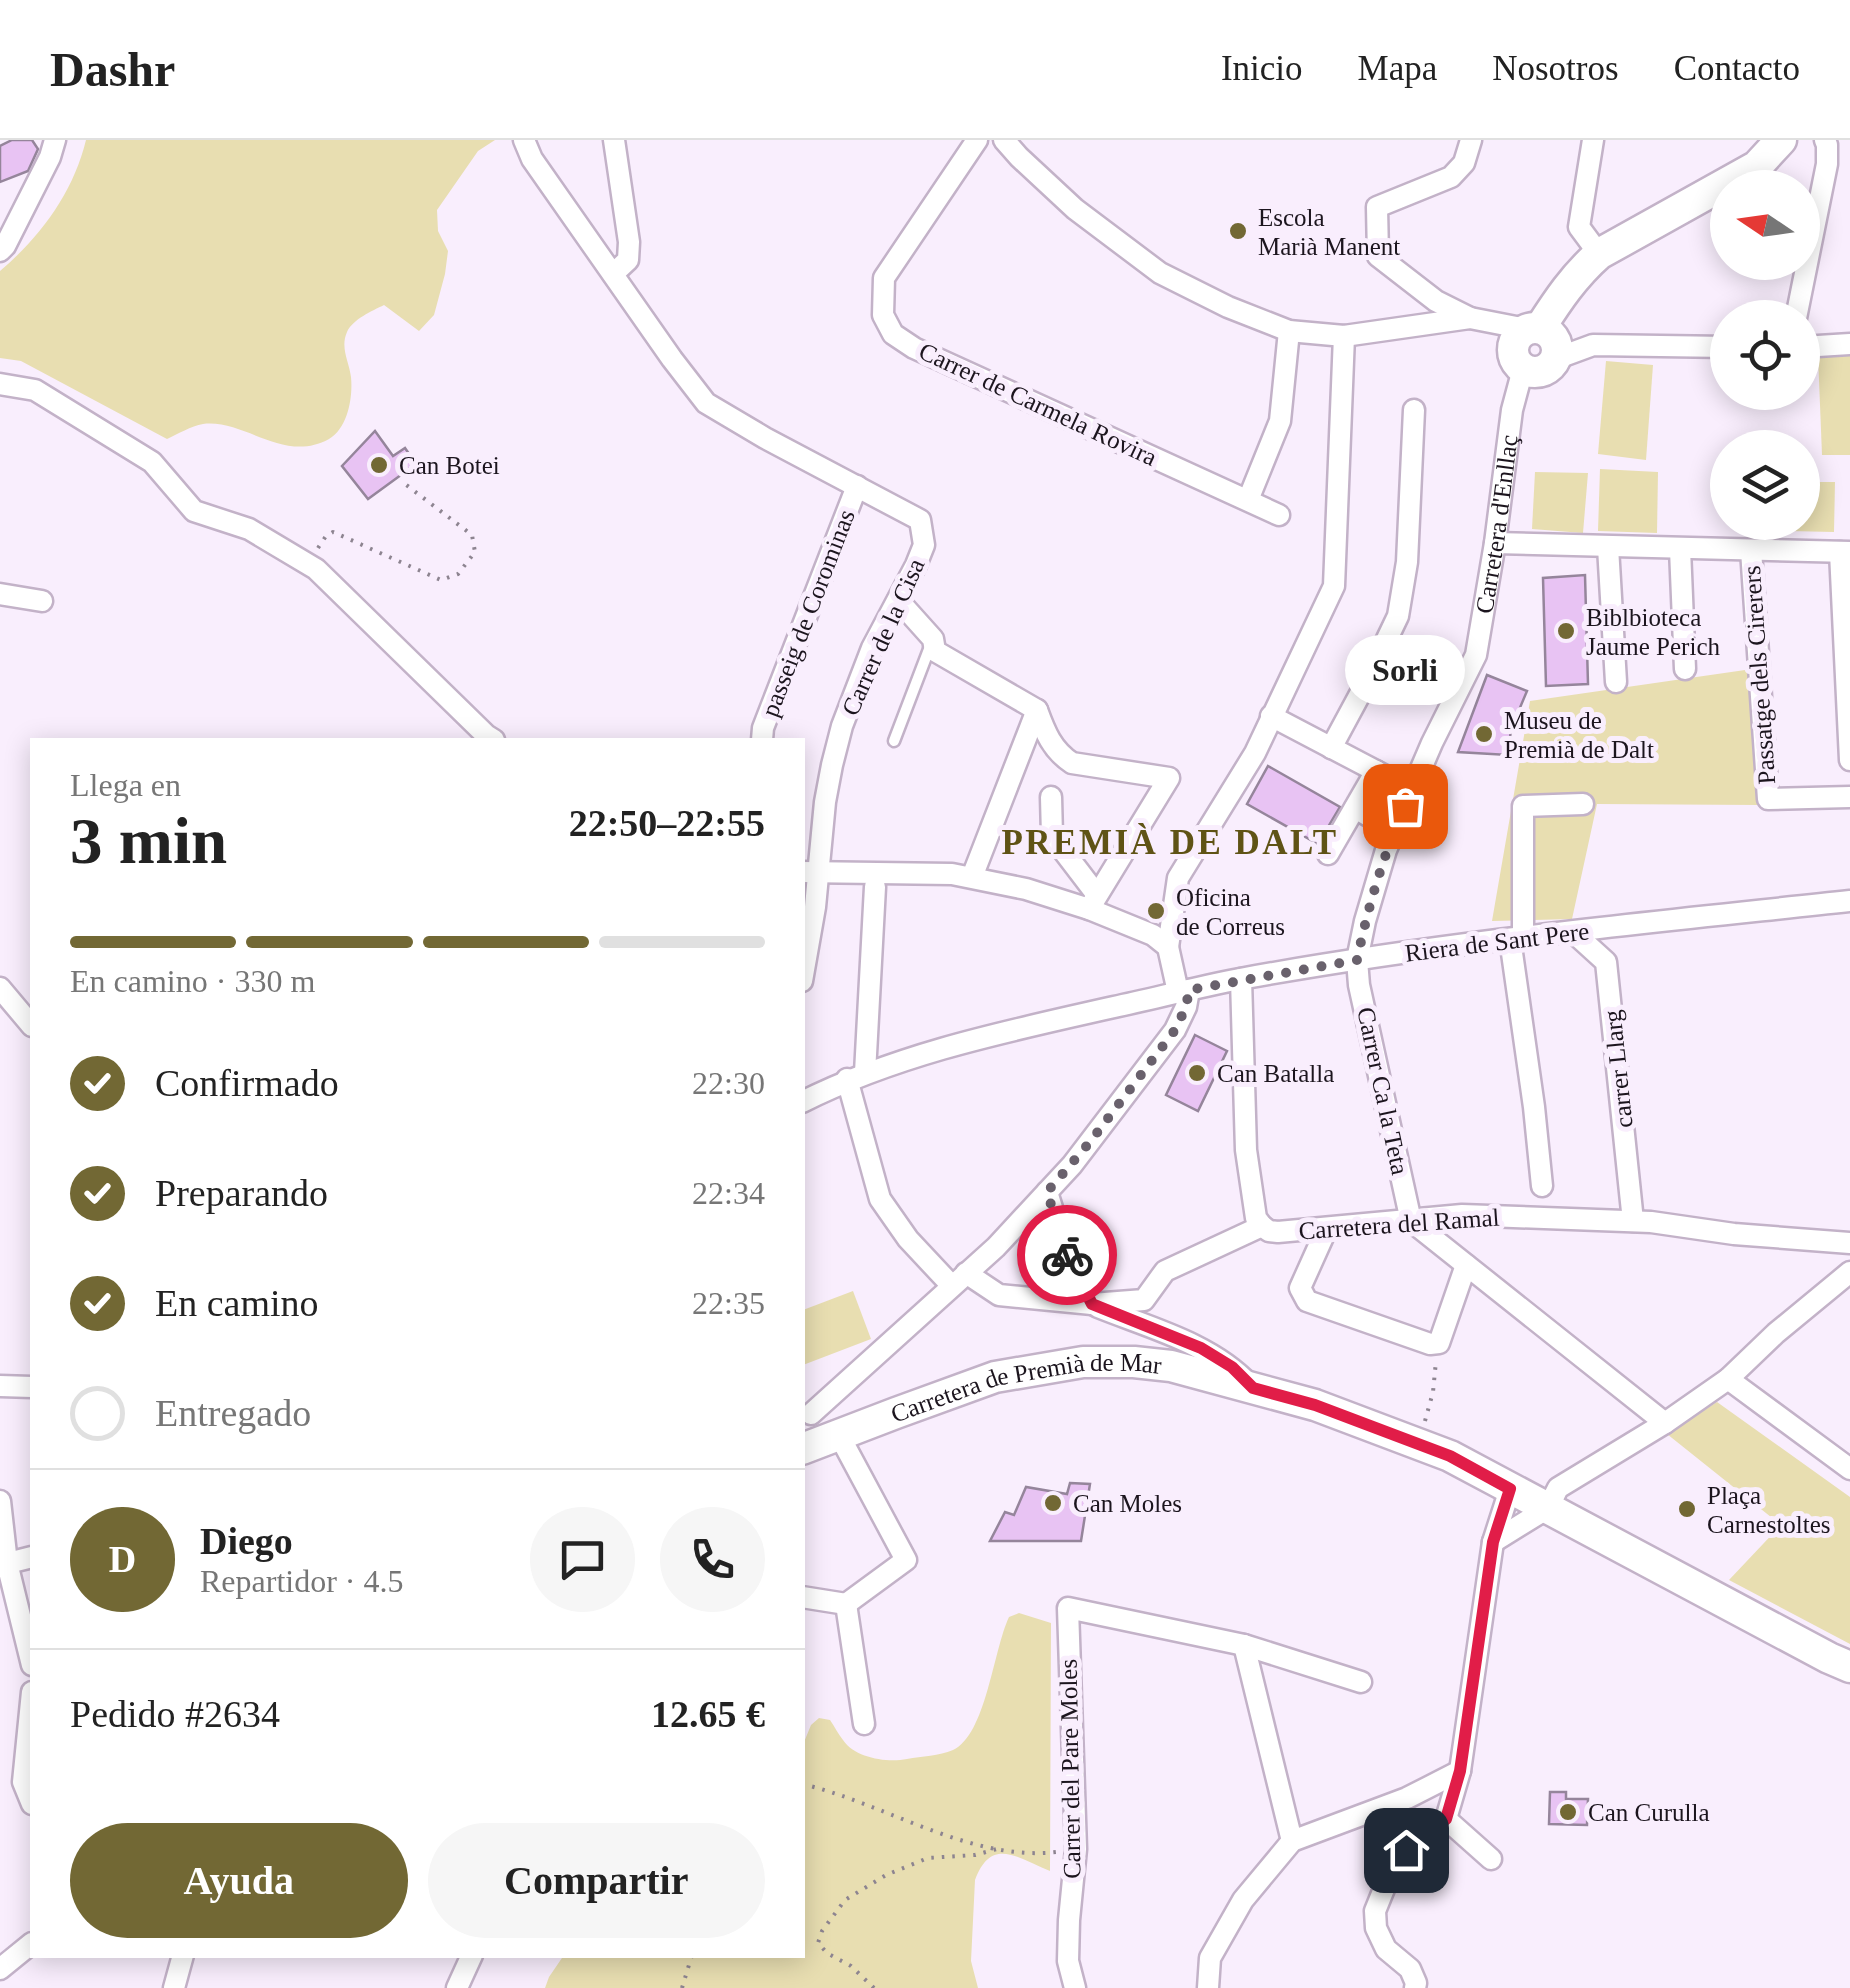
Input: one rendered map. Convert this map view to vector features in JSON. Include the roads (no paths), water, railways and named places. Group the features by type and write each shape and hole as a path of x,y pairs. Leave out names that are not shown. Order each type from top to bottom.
{"street":[{"path":"0,250 55,140"},
{"name":"Carrer de la Cisa","path":"524,140 532,160 706,402 765,438 920,520 924,545 872,648 842,726 810,873 815,907 805,964"},
{"path":"612,274 628,260 629,242 614,140"},
{"name":"Carrer de Carmela Rovira","path":"977,140 884,278 883,315 892,334 914,348 1280,514"},
{"path":"1004,140 1075,209 1160,273 1289,332 1344,336 1470,318 1533,328 1554,338 1555,359"},
{"path":"1470,318 1436,301 1378,256 1376,207 1451,177 1464,163 1471,140"},
{"path":"1594,140 1579,227 1599,254"},
{"path":"1710,348 1593,345 1555,359 1545,370 1536,372 1523,369 1514,360 1512,348 1517,336 1533,328 1599,254 1757,166 1781,140"},
{"path":"1800,300 1828,164 1825,140"},
{"path":"1248,500 1280,421 1289,332"},
{"path":"810,1414 996,1247 1082,1151 1175,1030 1186,1007 1168,947 1178,878 1255,753 1334,586 1344,336"},
{"path":"1820,346 1850,344"},
{"name":"Carretera d'Enllaç","path":"1357,960 1386,850 1432,742 1476,656 1512,410 1523,369"},
{"path":"0,384 35,390 152,462 194,512 250,529 308,564 492,738"},
{"path":"1331,748 1398,616 1407,562 1414,410"},
{"name":"passeig de Corominas","path":"762,738 857,486"},
{"path":"1495,543 1845,552 1850,760"},
{"path":"1608,548 1616,682"},
{"path":"1680,548 1685,669"},
{"name":"Passatge dels Cirerers","path":"1751,550 1768,799 1850,797"},
{"path":"0,594 42,601"},
{"path":"898,600 933,639 935,651 1037,710 1048,739 1072,763 1169,778 1093,902"},
{"path":"972,878 1037,710"},
{"path":"1271,716 1412,790"},
{"path":"1328,854 1376,772"},
{"path":"1051,796 1052,836 1093,902"},
{"path":"1542,1186 1516,938 1523,806 1583,804"},
{"path":"1355,808 1394,831"},
{"path":"810,873 952,874 1026,888 1093,902 1168,947"},
{"path":"875,888 856,1076 880,1199 908,1239 959,1279 1000,1295 1092,1304 1201,1348 1232,1367 1253,1388"},
{"name":"Riera de Sant Pere","path":"805,1101 856,1076 958,1043 1240,979 1516,938 1850,901"},
{"name":"carrer Llarg","path":"1573,932 1606,962 1633,1221"},
{"name":"Carrer Ca la Teta","path":"1357,960 1359,985 1411,1221"},
{"path":"1240,979 1246,1150 1256,1218 1262,1226"},
{"path":"0,988 30,1024"},
{"path":"1047,1192 1069,1262 1092,1304"},
{"name":"Carretera del Ramal","path":"1092,1304 1144,1300 1166,1271 1262,1226 1278,1232 1462,1215 1633,1221 1850,1243"},
{"path":"1411,1221 1666,1423"},
{"path":"1327,1228 1300,1288 1306,1301 1430,1344 1439,1343 1466,1265"},
{"path":"1493,1542 1548,1508 1558,1488 1666,1423 1728,1379 1850,1272"},
{"name":"Carretera de Premià de Mar","path":"805,1448 995,1377 1083,1362 1171,1366 1315,1405 1450,1456 1850,1668"},
{"path":"1728,1379 1850,1469"},
{"path":"0,1386 30,1387"},
{"path":"805,1597 846,1604 906,1560 839,1435"},
{"path":"1415,1988 1410,1970 1386,1949 1376,1928 1376,1910 1388,1879 1406,1850 1446,1819 1460,1771 1493,1542 1507,1487"},
{"path":"0,1501 4,1564 30,1658"},
{"path":"4,1564 30,1558"},
{"path":"846,1604 864,1724"},
{"name":"Carrer del Pare Moles","path":"1075,1988 1068,1962 1076,1849 1068,1608 1244,1645"},
{"path":"1244,1645 1292,1841"},
{"path":"1244,1645 1361,1682"},
{"path":"30,1712 23,1782 30,1799"},
{"path":"1208,1988 1210,1958 1242,1900 1292,1841 1408,1798 1460,1771"},
{"path":"1446,1819 1491,1860"},
{"path":"0,1968 30,1944"},
{"path":"174,1988 181,1958"},
{"path":"457,1988 471,1958"}],"lane":[{"path":"894,741 933,639"}],"place":[{"name":"Escola Marià Manent","path":"1238,231"},
{"name":"Can Botei","path":"379,465"},
{"name":"Biblbioteca Jaume Perich","path":"1566,631"},
{"name":"Museu de Premià de Dalt","path":"1484,734"},
{"name":"Sorli","path":"1405,806"},
{"name":"Oficina de Correus","path":"1156,911"},
{"name":"Can Batalla","path":"1197,1073"},
{"name":"Can Moles","path":"1053,1503"},
{"name":"Plaça Carnestoltes","path":"1687,1509"},
{"name":"Can Curulla","path":"1568,1812"}],"district":[{"name":"PREMIÀ DE DALT","path":"1170,842"}]}
